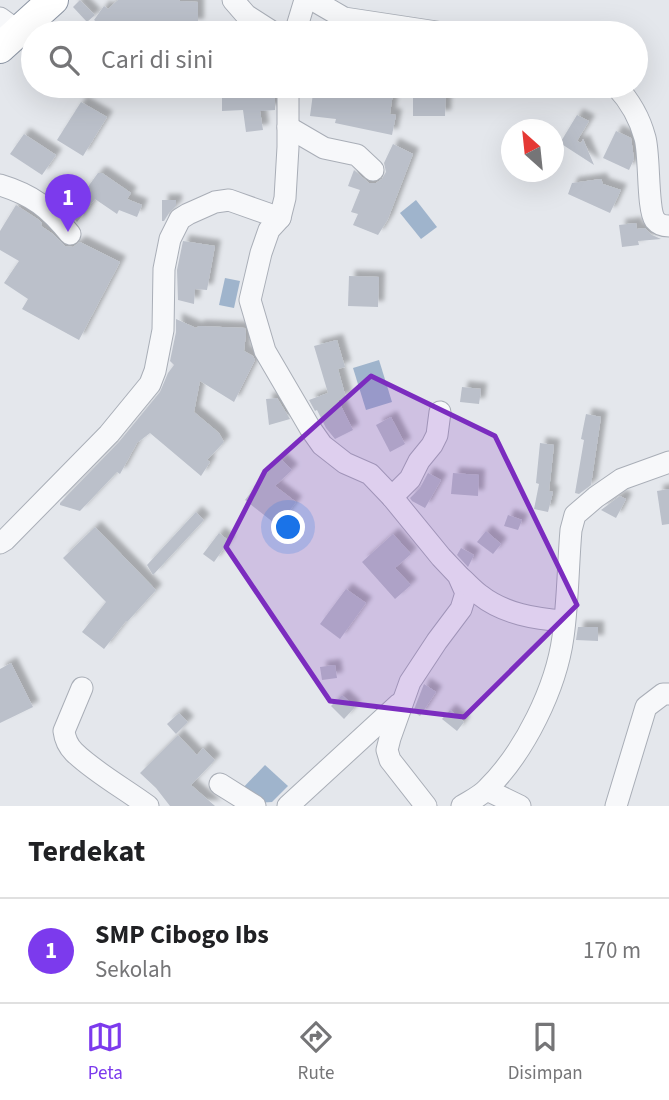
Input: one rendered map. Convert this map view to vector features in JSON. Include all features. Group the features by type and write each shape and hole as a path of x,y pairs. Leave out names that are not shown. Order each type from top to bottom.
{"highway":[{"path":"25,21 53,0"},
{"path":"4,37 21,24"}],"street":[{"path":"233,0 255,21"},
{"path":"299,21 305,0"},
{"path":"313,0 344,18 364,21"},
{"path":"288,98 285,198 280,218 269,230 261,253 250,300 265,351 322,445 345,463 370,474 392,496 441,557 482,597 532,618 564,621"},
{"path":"625,98 635,112 645,138 652,213 657,223 669,226"},
{"path":"288,127 324,148 357,155 373,170"},
{"path":"0,185 44,205 70,234"},
{"path":"0,543 109,434 150,384 163,330 164,269 170,239 180,219 199,208 222,200 280,218"},
{"path":"392,496 410,479 419,461 432,445 437,435 440,412"},
{"path":"462,806 487,790 512,758 539,714 556,673 563,636 570,530 575,515 596,496 622,479 669,461"},
{"path":"426,806 396,769 387,751 403,700 416,672 466,598 458,575"},
{"path":"82,688 64,731 68,744 90,765 148,806"},
{"path":"617,806 646,708 663,695 669,694"},
{"path":"288,806 403,700"},
{"path":"220,783 256,806"},
{"path":"487,790 520,806"}],"highlighted area":[{"path":"371,376 495,436 577,605 464,717 330,701 226,547 265,471"}],"water":[{"path":"416,200 437,227 421,239 400,213"},
{"path":"225,278 240,281 234,308 219,305"},
{"path":"379,360 392,402 366,410 353,368"},
{"path":"265,765 288,786 272,802 257,803 238,793"}],"building":[{"path":"80,0 95,15 86,21 73,7"},
{"path":"118,0 198,2 198,21 94,20 104,6 108,9"},
{"path":"222,98 275,98 275,110 260,111 263,130 246,132 243,110 222,111"},
{"path":"312,98 392,98 390,114 396,115 392,135 335,123 336,119 310,116"},
{"path":"413,98 446,98 445,116 413,116"},
{"path":"81,102 107,117 83,156 57,140"},
{"path":"577,115 589,121 577,141 581,143 583,139 594,165 564,146 564,136"},
{"path":"616,131 631,138 634,159 629,170 603,158"},
{"path":"24,134 56,155 42,175 10,154"},
{"path":"393,144 413,154 388,219 378,235 353,225 358,214 351,212 360,190 348,186 354,170 369,183 382,179 386,172 384,163"},
{"path":"98,173 131,193 127,199 142,205 137,217 119,210 117,214 95,199 77,222 69,213"},
{"path":"601,179 603,184 621,190 610,213 568,194 572,183"},
{"path":"51,185 61,193 56,200 46,192"},
{"path":"162,200 176,200 176,206 164,221 162,221"},
{"path":"16,205 39,220 41,226 65,246 73,247 80,242 120,262 79,340 22,309 28,299 4,283 19,261 0,250 0,231"},
{"path":"636,223 637,229 645,228 661,239 638,241 639,245 622,247 619,225"},
{"path":"183,241 215,246 207,290 195,289 194,304 178,300 177,270"},
{"path":"349,276 379,277 378,307 348,306"},
{"path":"176,319 196,328 245,328 244,351 255,360 234,402 200,381 194,412 219,433 224,442 207,460 210,462 201,476 150,433 137,443 120,474 117,472 80,511 60,505 119,442 160,392 174,365 170,361"},
{"path":"337,340 345,367 338,369 346,398 338,400 353,430 335,439 309,400 328,393 314,346"},
{"path":"462,387 481,389 479,404 460,402"},
{"path":"277,398 290,419 269,425 266,399"},
{"path":"586,414 601,417 591,485 579,494 575,493"},
{"path":"391,417 405,444 390,452 376,425"},
{"path":"540,443 554,445 549,491 553,492 548,512 534,509 539,484 536,483"},
{"path":"281,459 292,470 275,486 296,502 278,526 245,500 265,474"},
{"path":"428,473 441,480 425,508 410,498 420,488"},
{"path":"453,473 479,475 478,496 451,494"},
{"path":"669,489 669,524 662,525 657,491"},
{"path":"620,496 626,499 616,518 601,510"},
{"path":"196,512 204,520 153,575 147,565"},
{"path":"508,515 522,520 518,530 504,526"},
{"path":"95,527 156,590 104,649 82,632 106,602 63,558"},
{"path":"486,531 501,544 493,554 477,542"},
{"path":"219,533 229,541 214,562 203,554"},
{"path":"393,534 411,554 395,568 411,585 395,599 362,562"},
{"path":"461,548 474,555 468,567 457,555"},
{"path":"346,589 366,603 340,639 320,624"},
{"path":"578,627 598,627 598,641 576,640"},
{"path":"11,663 33,707 0,723 0,669"},
{"path":"335,665 337,678 322,680 320,667"},
{"path":"424,684 436,692 420,716 413,712"},
{"path":"342,695 355,707 344,719 331,706"},
{"path":"450,710 464,722 457,731 442,719"},
{"path":"179,713 188,722 176,734 167,724"},
{"path":"178,735 197,755 203,748 215,760 191,785 215,806 170,806 140,773"}],"place":[{"name":"SMP Cibogo Ibs","path":"68,232"}]}
